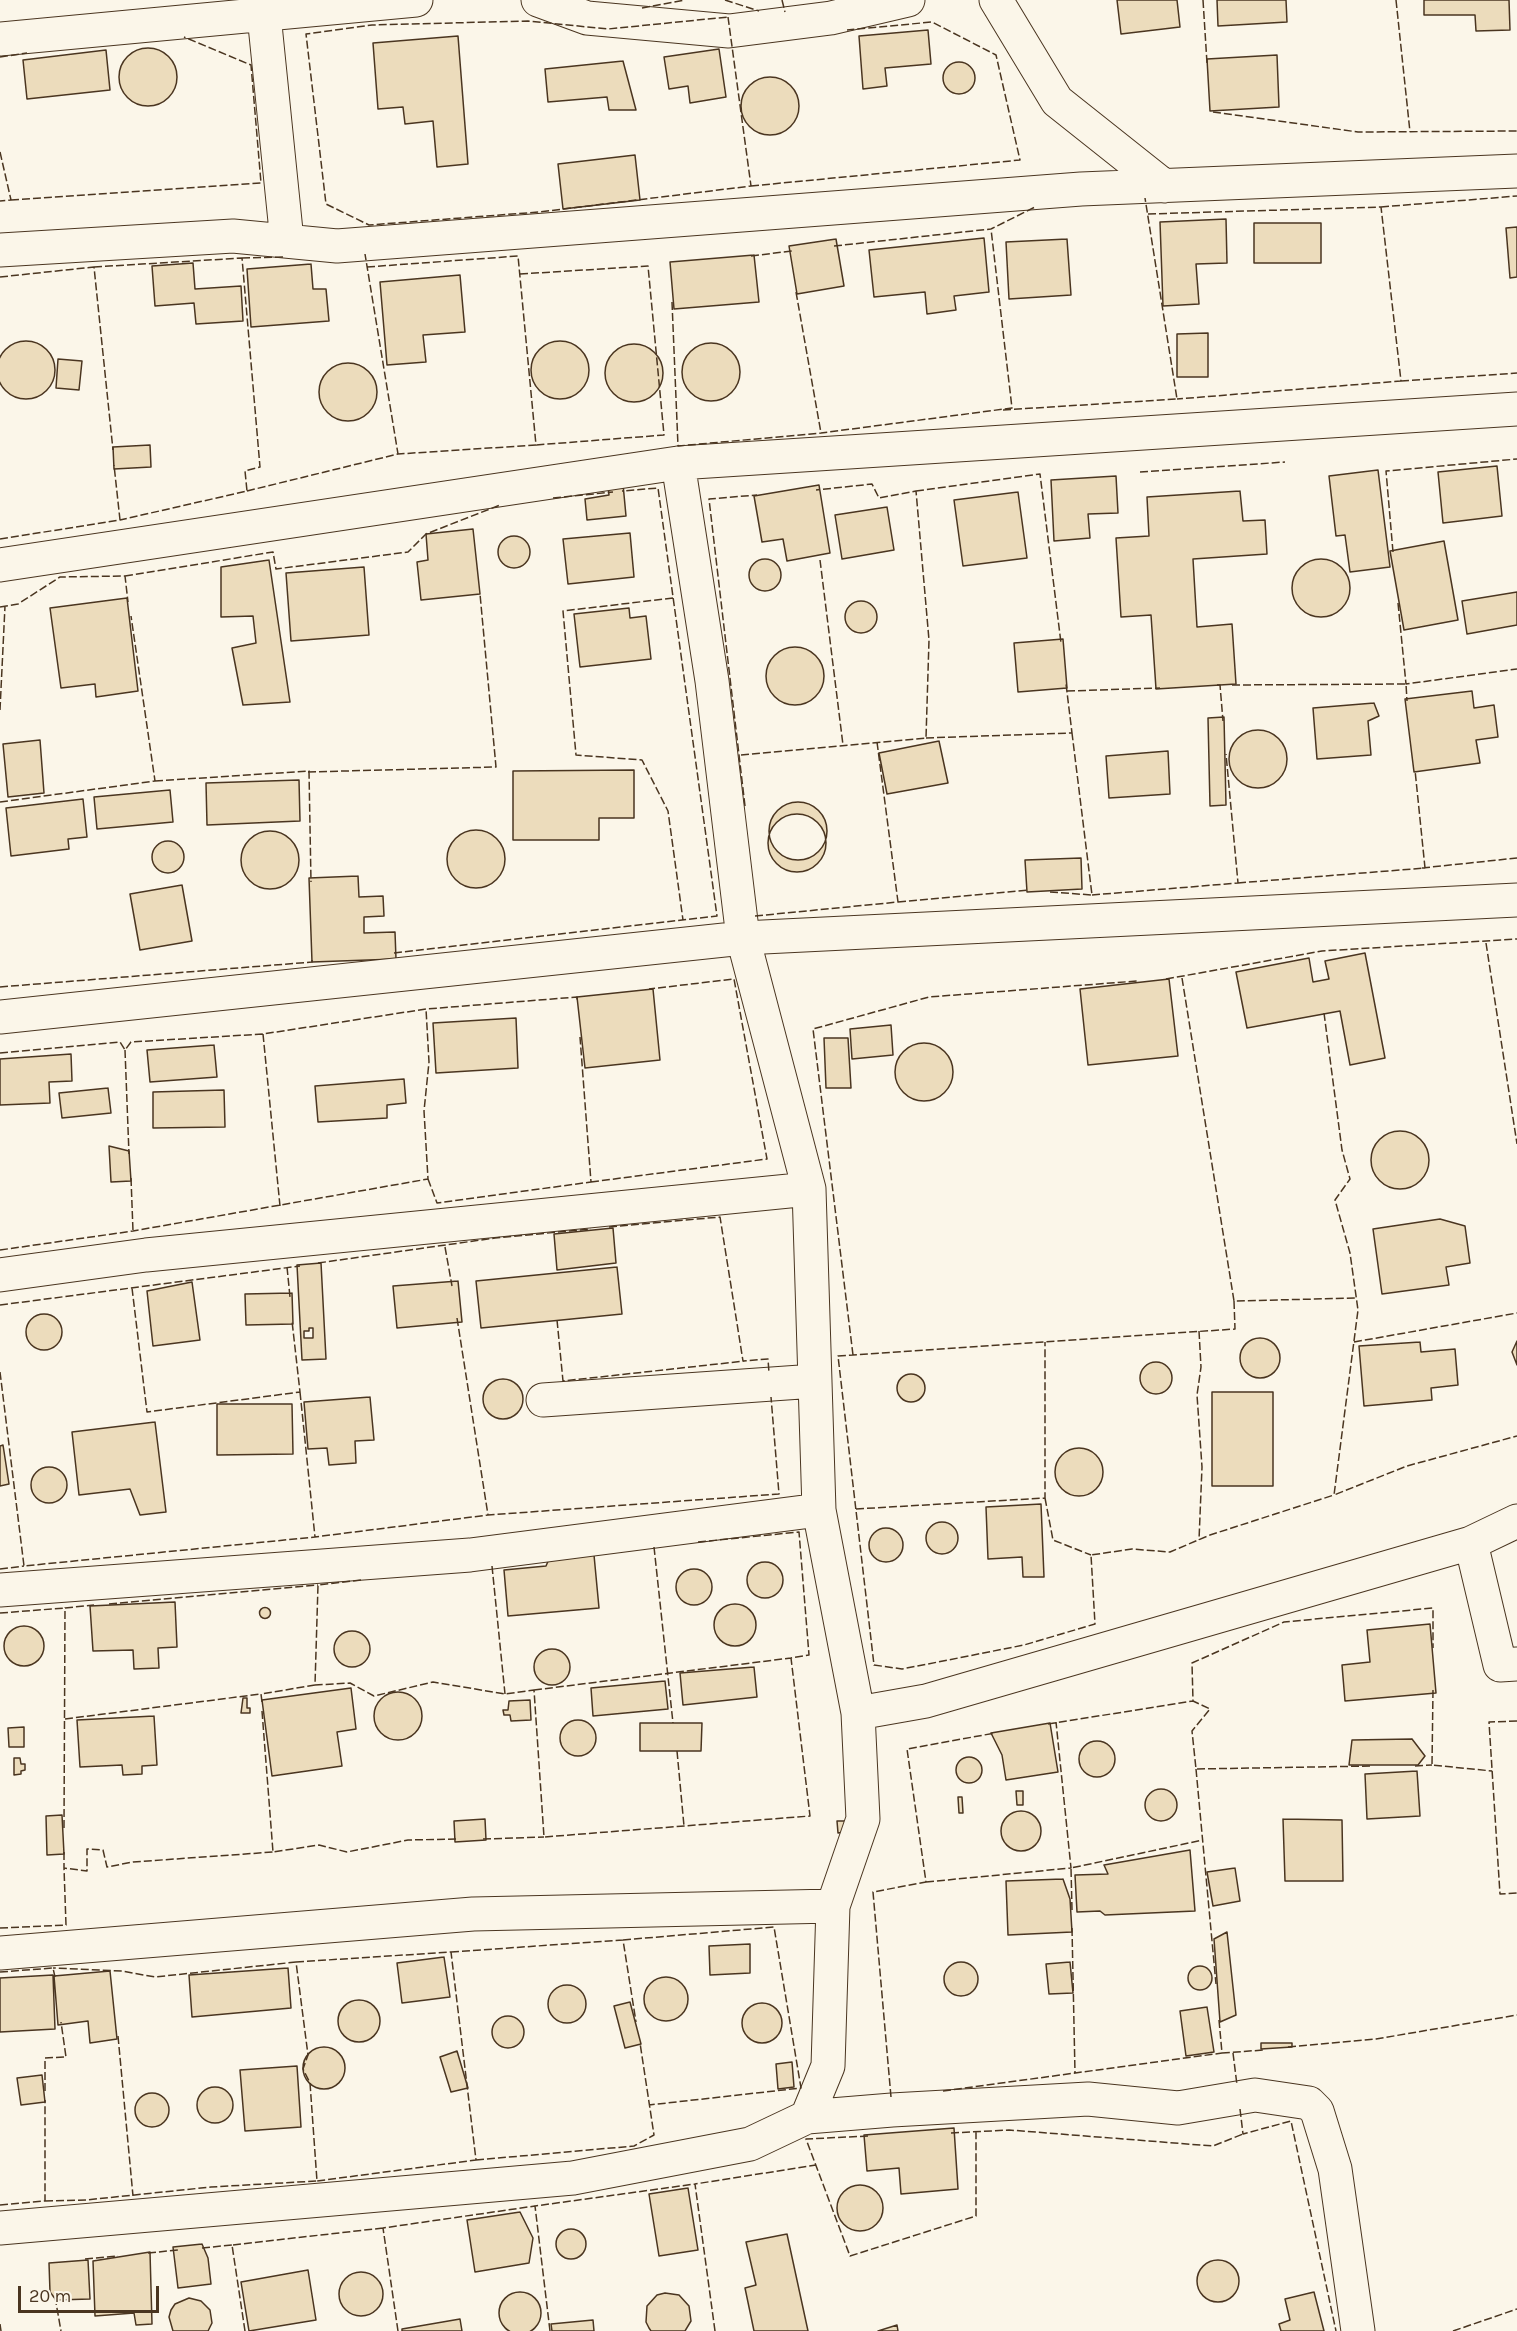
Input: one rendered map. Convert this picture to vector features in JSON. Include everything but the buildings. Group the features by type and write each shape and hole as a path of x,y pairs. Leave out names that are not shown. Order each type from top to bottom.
{"street":[{"path":"0,39 416,0"},
{"path":"538,0 586,18 729,31 831,18 908,0"},
{"path":"996,0 1058,101 1164,186"},
{"path":"264,15 287,241"},
{"path":"0,250 233,236 338,246 1081,189 1517,171"},
{"path":"0,565 678,463 1517,409"},
{"path":"678,463 714,692 743,938 809,1189 819,1510 858,1713 863,1819 833,1906 828,2066 807,2117"},
{"path":"0,1017 743,938 1517,900"},
{"path":"0,1275 146,1255 809,1189"},
{"path":"543,1400 815,1381"},
{"path":"0,1590 470,1555 819,1510"},
{"path":"858,1713 926,1701 1471,1543 1517,1521"},
{"path":"1471,1543 1500,1665 1517,1664"},
{"path":"0,1953 473,1914 833,1906"},
{"path":"0,2228 573,2178 750,2144 807,2117 892,2110 1088,2100 1178,2108 1255,2095 1309,2103 1317,2111 1335,2169 1358,2331"}],"fence":[{"path":"642,8 685,0"},
{"path":"725,0 759,11"},
{"path":"782,0 785,12"},
{"path":"1203,0 1207,63"},
{"path":"1396,0 1410,132"},
{"path":"728,17 751,186 539,212 369,225 326,204 306,34 372,25 528,21 608,29 728,17"},
{"path":"751,186 1020,160 996,55 932,22 847,30"},
{"path":"11,200 261,183 251,65 184,37"},
{"path":"0,57 27,53"},
{"path":"1213,112 1358,132 1517,131"},
{"path":"0,152 11,200 0,201"},
{"path":"1381,207 1517,196"},
{"path":"1003,410 1177,399 1145,198"},
{"path":"834,246 991,229 1035,207"},
{"path":"1148,214 1381,207 1401,381 1177,399"},
{"path":"672,302 678,446 821,433 1012,408 991,229"},
{"path":"751,256 792,251"},
{"path":"247,491 398,454 365,254"},
{"path":"367,267 518,256 536,445 398,454"},
{"path":"242,258 284,257"},
{"path":"94,267 242,258 260,467 245,471 247,491 120,520"},
{"path":"520,274 648,266 664,435 536,445"},
{"path":"0,277 94,267 113,450"},
{"path":"796,292 821,433"},
{"path":"1401,381 1517,373"},
{"path":"1393,552 1386,471 1517,459"},
{"path":"1140,472 1285,462"},
{"path":"0,539 120,520 114,465"},
{"path":"916,491 1040,474 1061,643"},
{"path":"741,755 926,738 929,640 916,491 879,498 872,484 816,490"},
{"path":"394,953 717,916 658,488 622,491"},
{"path":"553,498 613,492"},
{"path":"745,806 709,499 757,495"},
{"path":"125,576 273,552 276,569 408,552 426,534 500,505"},
{"path":"820,560 843,745"},
{"path":"0,607 18,604 60,577 125,576 128,602"},
{"path":"308,772 496,767 480,594"},
{"path":"673,598 563,611 576,755 642,760 668,811 683,920"},
{"path":"1398,603 1406,684 1517,669"},
{"path":"0,710 5,606"},
{"path":"0,802 155,781 131,616"},
{"path":"926,738 1072,733 1066,684"},
{"path":"1232,685 1406,684 1407,701"},
{"path":"1217,685 1220,685 1223,721"},
{"path":"1067,691 1160,688"},
{"path":"1050,892 1092,895 1072,733"},
{"path":"755,916 898,902 877,742"},
{"path":"1092,895 1238,883 1226,754"},
{"path":"1238,883 1425,868 1415,770"},
{"path":"155,781 309,771 311,882"},
{"path":"1422,868 1517,858"},
{"path":"898,902 1029,890"},
{"path":"1166,979 1322,951 1517,939"},
{"path":"1486,943 1517,1144"},
{"path":"0,987 312,962 312,960"},
{"path":"1182,978 1234,1301 1357,1298"},
{"path":"591,1182 767,1159 734,979 649,989"},
{"path":"853,1355 813,1029 929,997 1137,981"},
{"path":"0,1053 120,1042 125,1050 131,1042 263,1034 426,1009 577,997 577,1001"},
{"path":"0,1250 133,1231 428,1179 424,1111 429,1062 426,1009"},
{"path":"1324,1013 1342,1150 1350,1179 1335,1200 1350,1253 1358,1310 1334,1495 1407,1466 1517,1436"},
{"path":"263,1034 280,1206"},
{"path":"428,1179 437,1203 591,1182 580,1037"},
{"path":"125,1050 129,1154"},
{"path":"131,1178 133,1231"},
{"path":"609,1227 720,1217 743,1361 768,1359 769,1373"},
{"path":"318,1263 495,1238 591,1229"},
{"path":"445,1247 452,1286"},
{"path":"0,1305 300,1266"},
{"path":"287,1267 290,1297"},
{"path":"132,1288 147,1412 300,1392 292,1321"},
{"path":"1234,1301 1235,1329 838,1356 874,1665 902,1669 1024,1645 1095,1624 1091,1555 1132,1549 1170,1552 1210,1535 1334,1495"},
{"path":"1354,1342 1517,1313"},
{"path":"457,1318 488,1515 779,1494 771,1397"},
{"path":"557,1320 563,1381 745,1361"},
{"path":"1199,1331 1201,1367 1197,1395 1202,1467 1199,1540"},
{"path":"856,1509 1045,1498 1045,1342"},
{"path":"0,1372 24,1566 315,1537 488,1515"},
{"path":"300,1392 315,1537"},
{"path":"1045,1498 1053,1540 1091,1555"},
{"path":"361,1580 318,1585 315,1685 350,1683 374,1696 433,1682 505,1694 534,1690 544,1837 810,1816 791,1658 809,1655 799,1532 698,1542"},
{"path":"654,1547 673,1723"},
{"path":"0,1569 24,1566"},
{"path":"492,1566 505,1694"},
{"path":"109,1604 318,1585"},
{"path":"64,1828 65,1608 94,1605"},
{"path":"0,1613 65,1608"},
{"path":"1370,1766 1196,1769 1192,1731 1210,1709 1193,1701 1192,1663 1284,1622 1433,1608 1433,1648"},
{"path":"534,1690 791,1658"},
{"path":"262,1702 261,1694 315,1685"},
{"path":"1433,1690 1432,1765 1492,1771"},
{"path":"65,1719 261,1694"},
{"path":"1048,1724 1193,1701"},
{"path":"262,1711 273,1852 319,1845 347,1852 408,1840 456,1839"},
{"path":"1517,1721 1489,1722 1500,1894 1517,1893"},
{"path":"926,1882 1071,1868 1056,1722"},
{"path":"891,2097 873,1892 926,1882 907,1749 995,1733"},
{"path":"677,1751 684,1826"},
{"path":"1415,1766 1432,1765"},
{"path":"1196,1769 1216,1984"},
{"path":"483,1839 544,1837"},
{"path":"1072,1910 1071,1868 1203,1840"},
{"path":"64,1852 64,1868 87,1871 87,1849 103,1850 107,1867 133,1862 273,1852"},
{"path":"0,1928 66,1925 64,1868"},
{"path":"623,1940 774,1927 801,2088 649,2105"},
{"path":"1072,1928 1075,2073"},
{"path":"451,1952 623,1940 636,2022"},
{"path":"296,1962 451,1952 476,2160 317,2181"},
{"path":"45,2201 86,2200 211,2187 317,2181 310,2083 303,2069 308,2055 296,1962 155,1977 122,1971 53,1968"},
{"path":"0,1972 53,1968 55,1977"},
{"path":"1288,2047 1376,2039 1517,2015"},
{"path":"1219,2020 1222,2053 1264,2050"},
{"path":"45,2091 45,2058 66,2057 61,2022"},
{"path":"118,2036 133,2196"},
{"path":"476,2160 634,2146 654,2135 640,2043"},
{"path":"943,2091 1222,2053"},
{"path":"1233,2053 1237,2085"},
{"path":"0,2205 45,2201 45,2100"},
{"path":"1240,2109 1243,2134 1291,2121 1336,2331"},
{"path":"951,2133 1009,2130 1213,2146 1243,2134"},
{"path":"868,2136 806,2139 850,2256 976,2216 976,2131"},
{"path":"715,2331 695,2184 816,2165"},
{"path":"550,2331 535,2206 695,2184"},
{"path":"398,2331 383,2228 535,2206"},
{"path":"245,2331 232,2245 383,2228"},
{"path":"202,2248 232,2245"},
{"path":"148,2253 178,2250"},
{"path":"85,2259 118,2256"},
{"path":"55,2297 61,2331"},
{"path":"1453,2331 1517,2309"},
{"path":"0,2324 1,2331"}]}
